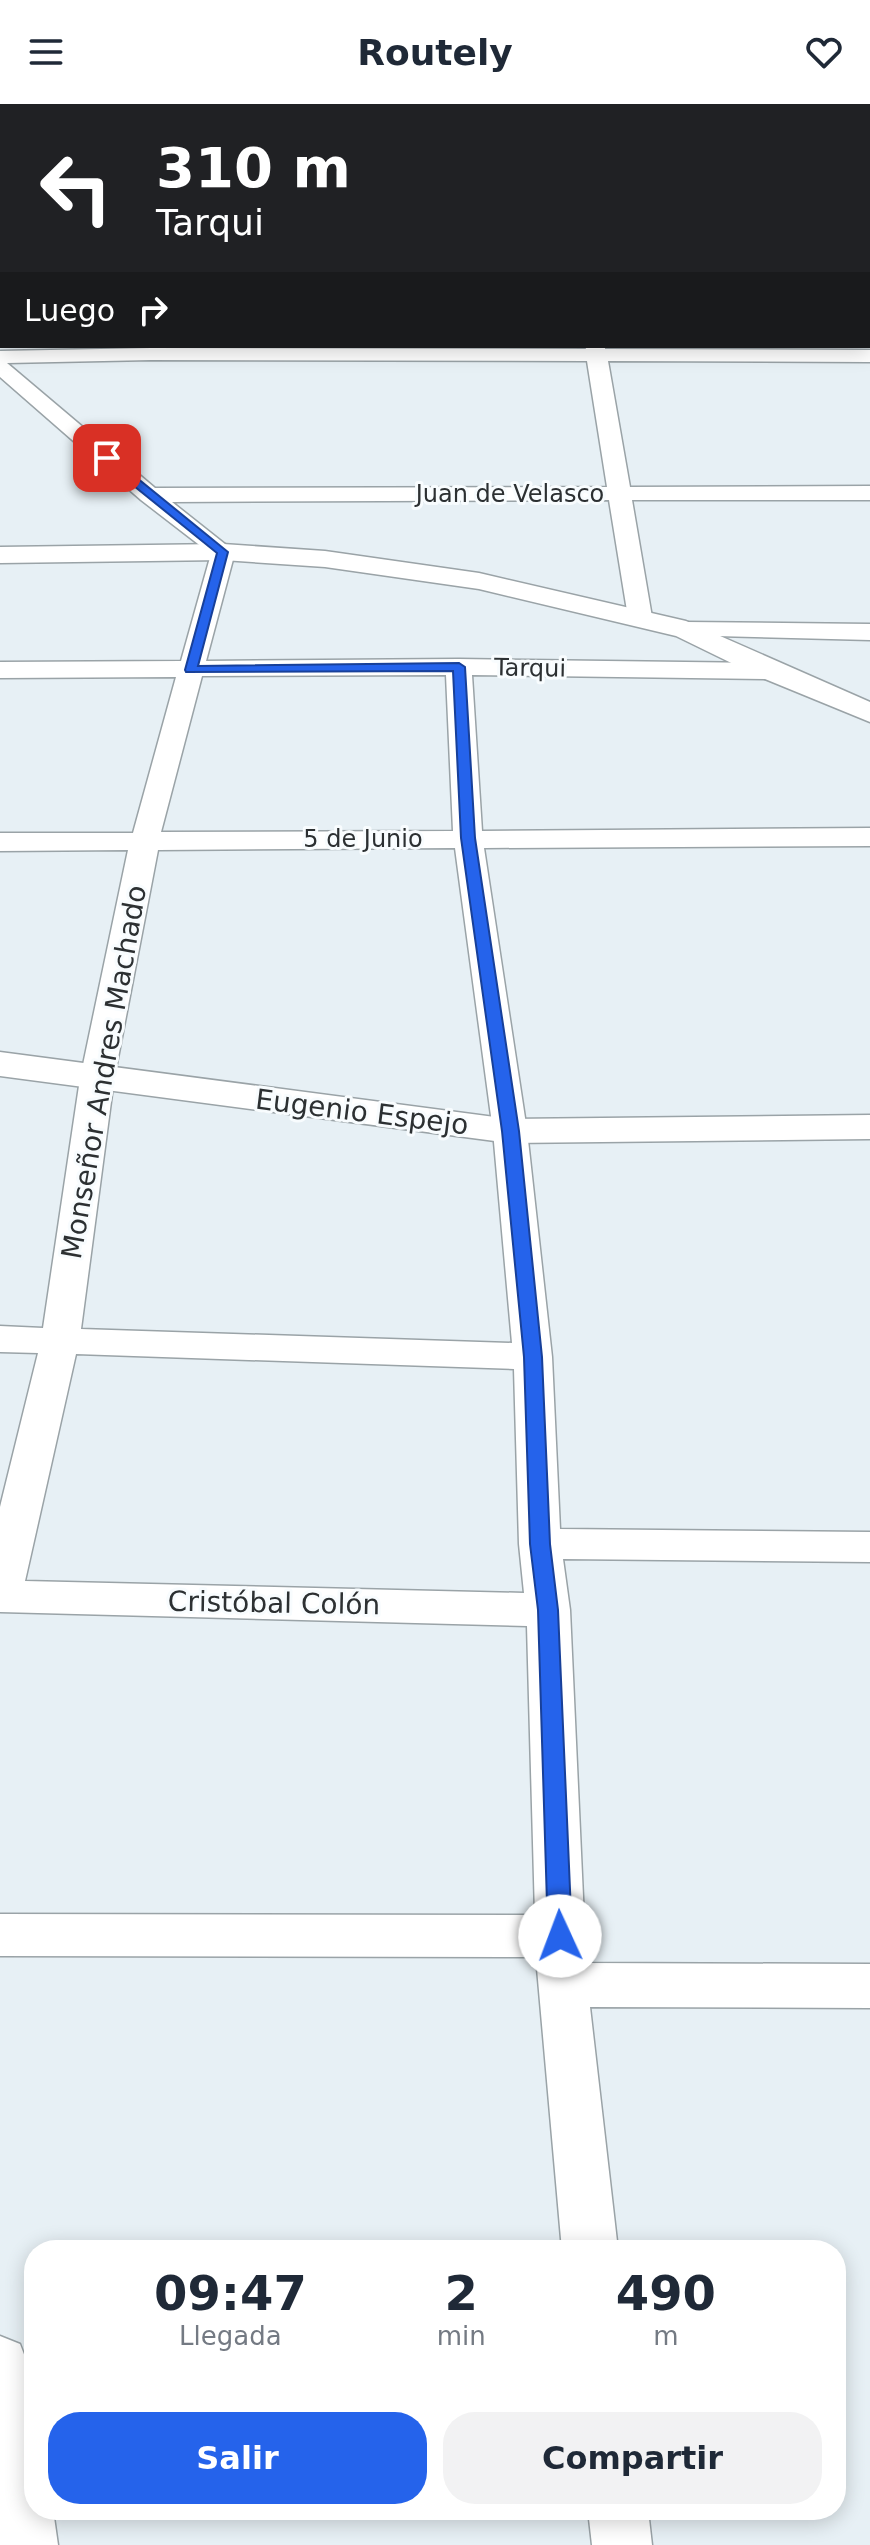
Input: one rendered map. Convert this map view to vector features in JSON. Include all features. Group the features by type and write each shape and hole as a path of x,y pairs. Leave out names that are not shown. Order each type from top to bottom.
{"street":[{"path":"0,357 596,351 870,356"},
{"path":"596,351 640,617"},
{"path":"0,367 149,495 223,552"},
{"name":"Juan de Velasco","path":"149,495 870,493"},
{"path":"0,555 223,552 325,559 479,581 686,630 771,671 870,713"},
{"name":"Monseñor Andres Machado","path":"0,1595 60,1340 97,1079 145,840 223,552"},
{"path":"686,630 870,632"},
{"path":"459,667 468,838 510,1131 533,1357 540,1544 548,1610 562,1985 589,2240"},
{"name":"Tarqui","path":"0,670 459,667 771,671"},
{"name":"5 de Junio","path":"0,842 870,837"},
{"name":"Eugenio Espejo","path":"0,1064 510,1131 870,1127"},
{"path":"0,1339 533,1357"},
{"path":"540,1544 870,1547"},
{"name":"Cristóbal Colón","path":"0,1595 548,1610"},
{"path":"0,1935 560,1936"},
{"path":"562,1985 870,1986"},
{"path":"0,2364 24,2519"},
{"path":"24,2520 28,2545"},
{"path":"619,2520 622,2545"}],"route":[{"path":"107,458 223,552 191,670 459,667 468,838 510,1131 533,1357 540,1544 548,1610 560,1936"}]}
